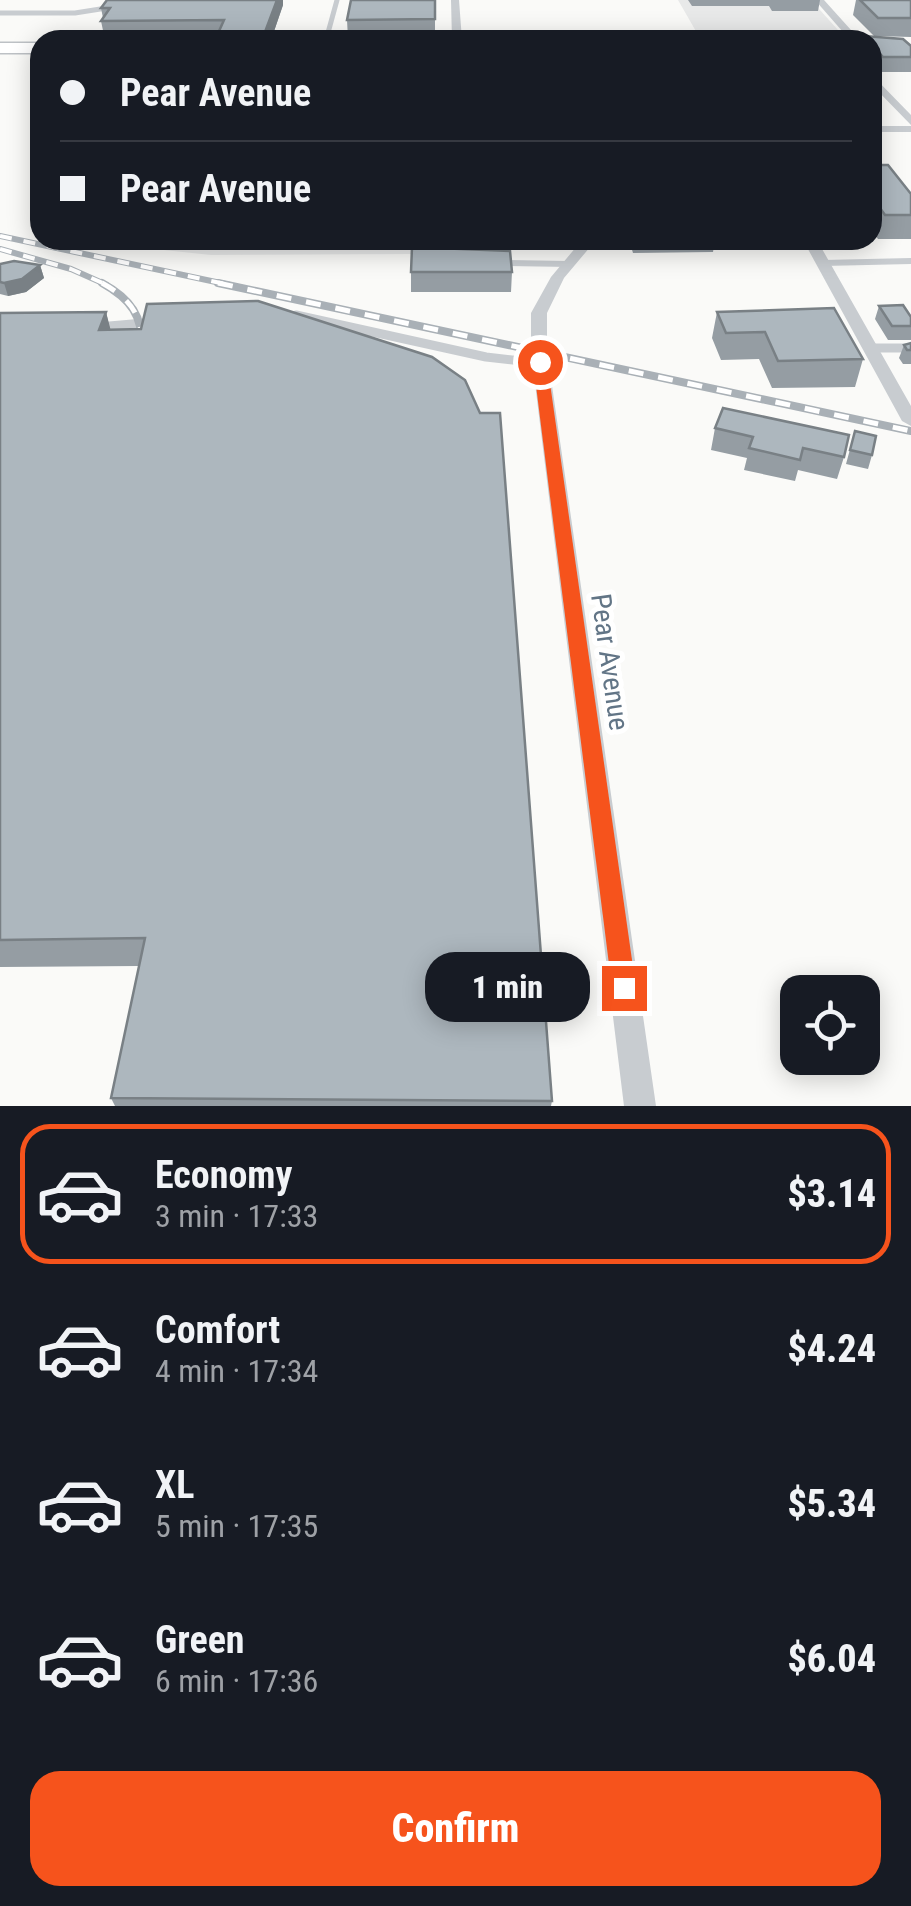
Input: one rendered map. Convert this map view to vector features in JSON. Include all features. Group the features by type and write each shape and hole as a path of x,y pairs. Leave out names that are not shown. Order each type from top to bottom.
{"main road":[{"path":"0,48 30,48"}],"street":[{"path":"455,0 456,30"},
{"path":"819,0 845,30"},
{"path":"882,90 911,125"},
{"path":"882,128 911,125"},
{"name":"Pear Avenue","path":"581,250 558,278 540,313 540,362 640,1106"},
{"path":"816,250 911,422"}],"lane":[{"path":"329,30 337,0"},
{"path":"0,13 75,14 125,4"},
{"path":"823,263 911,261"},
{"path":"483,263 570,264"},
{"path":"280,312 486,357 540,362"},
{"path":"87,328 161,322"},
{"path":"870,348 911,348"}],"shaded area":[{"path":"678,0 811,0 838,30 695,30"},
{"path":"164,250 411,250 411,254 211,255"}],"building":[{"path":"107,0 277,0 266,30 220,30 224,20 101,21 110,8 101,8"},
{"path":"351,0 435,0 435,19 347,20"},
{"path":"860,0 911,0 911,18 878,18"},
{"path":"882,37 903,39 911,46 911,57 883,57"},
{"path":"882,165 888,165 911,194 911,215 885,215"},
{"path":"412,250 510,251 512,272 411,272"},
{"path":"14,261 40,265 22,279 0,282 0,264"},
{"path":"258,301 432,357 465,380 480,413 500,413 552,1101 111,1098 145,938 0,940 0,313 106,312 99,330 141,329 147,304"},
{"path":"903,305 911,317 911,326 892,326 879,306"},
{"path":"834,308 863,359 778,361 765,332 726,333 717,312"},
{"path":"723,408 849,435 844,457 803,448 800,460 749,448 753,437 715,428"},
{"path":"855,431 876,436 872,455 850,450"}],"railway":[{"path":"0,236 30,242"},
{"path":"0,249 71,269 107,285"},
{"path":"66,250 230,285"},
{"path":"102,283 121,295 133,310 142,349"},
{"path":"218,283 911,431"}],"route":[{"path":"540,362 624,988"}]}
